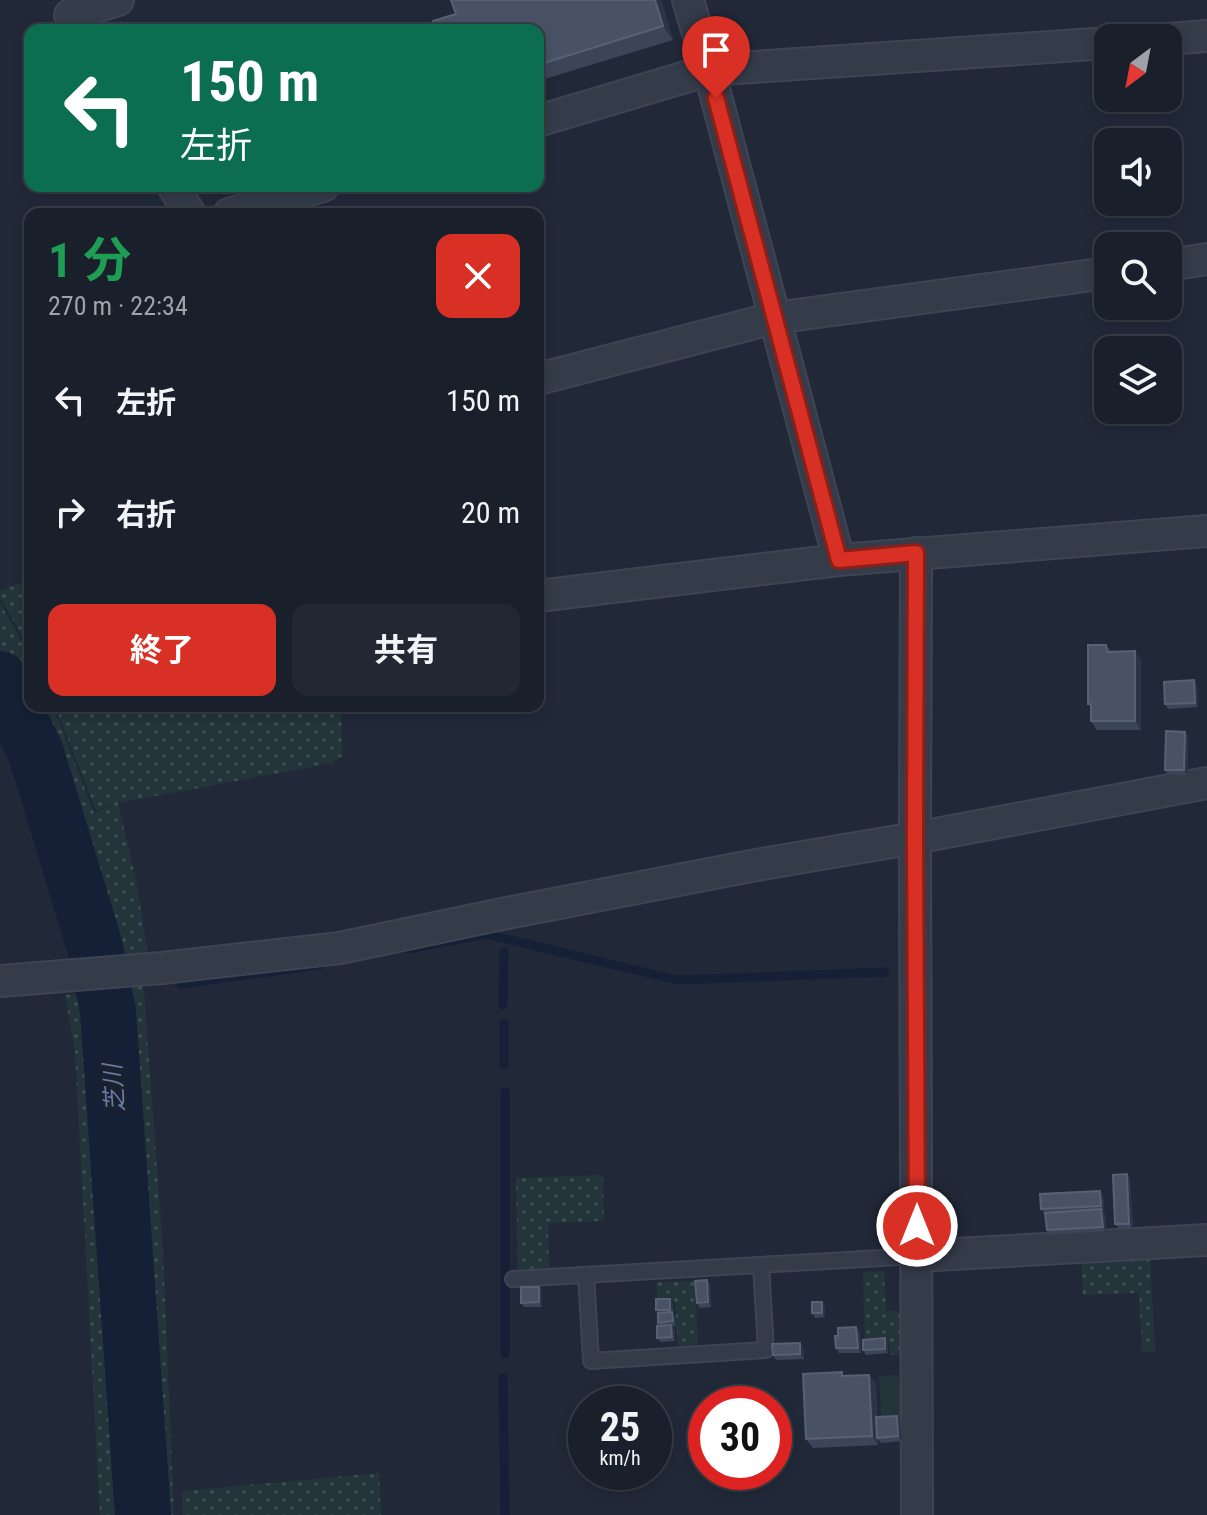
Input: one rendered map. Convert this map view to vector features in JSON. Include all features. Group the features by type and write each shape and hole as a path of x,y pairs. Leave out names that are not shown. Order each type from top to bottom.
{"street":[{"path":"70,15 118,0"},
{"path":"688,0 839,560"},
{"path":"1182,38 1207,36"},
{"path":"544,119 709,70 1094,44"},
{"path":"249,208 303,192"},
{"path":"1182,263 1207,259"},
{"path":"544,377 774,318 1094,275"},
{"path":"544,595 839,560 1207,531"},
{"path":"916,553 917,1515"},
{"path":"0,981 141,970 340,948 756,865 1207,783"},
{"path":"917,1256 1207,1240"}],"lane":[{"path":"513,1279 917,1256"},
{"path":"586,1275 591,1361 766,1350 761,1265"}],"shaded area":[{"path":"24,582 24,639 0,597 0,591"},
{"path":"0,603 24,645 24,704 0,647"},
{"path":"27,712 55,712 94,813 117,802 96,810 57,712 341,712 342,756 332,763 118,803 137,885 148,955 134,958 144,993 163,1251 174,1515 145,1515 112,1011 98,926 46,756"},
{"path":"99,992 140,1515 100,1515 75,1051 65,995"},
{"path":"603,1175 604,1221 548,1223 549,1267 518,1270 516,1178"},
{"path":"1150,1252 1155,1352 1142,1352 1139,1293 1083,1295 1081,1255"},
{"path":"884,1271 886,1311 900,1311 901,1355 890,1355 889,1341 865,1342 863,1272"},
{"path":"695,1281 698,1347 678,1348 675,1302 658,1302 656,1282"},
{"path":"899,1375 902,1417 881,1418 879,1376"},
{"path":"379,1473 381,1515 183,1515 182,1491"}],"building":[{"path":"451,0 655,0 663,26 544,63 544,24 434,24 433,21 456,14"},
{"path":"1088,645 1106,645 1107,652 1135,651 1135,721 1091,721"},
{"path":"1194,680 1195,703 1165,704 1164,682"},
{"path":"1166,731 1185,732 1184,770 1165,770"},
{"path":"1127,1174 1129,1224 1115,1224 1113,1175"},
{"path":"1100,1191 1101,1206 1041,1209 1040,1194"},
{"path":"1101,1209 1103,1227 1047,1230 1045,1213"},
{"path":"707,1280 708,1302 697,1303 695,1281"},
{"path":"521,1287 539,1287 539,1302 521,1303"},
{"path":"656,1299 670,1299 670,1310 656,1310"},
{"path":"812,1302 822,1302 822,1313 812,1313"},
{"path":"672,1312 673,1321 658,1323 658,1313"},
{"path":"671,1325 672,1337 657,1338 657,1326"},
{"path":"856,1327 858,1348 836,1348 838,1328"},
{"path":"885,1338 885,1349 863,1350 863,1340"},
{"path":"800,1343 800,1354 773,1355 772,1344"},
{"path":"842,1372 842,1376 869,1375 872,1436 806,1439 803,1374"},
{"path":"897,1416 898,1436 877,1438 876,1417"}],"waterway":[{"name":"芝川","path":"0,679 36,753 95,947 108,1011 143,1515"},
{"path":"409,949 486,934 677,980 885,972"},
{"path":"503,1005 504,952"},
{"path":"181,984 320,965"},
{"path":"504,1023 504,1065"},
{"path":"505,1092 505,1354"},
{"path":"503,1378 505,1515"}],"route":[{"path":"716,98 839,560 916,553 917,1226"}]}
